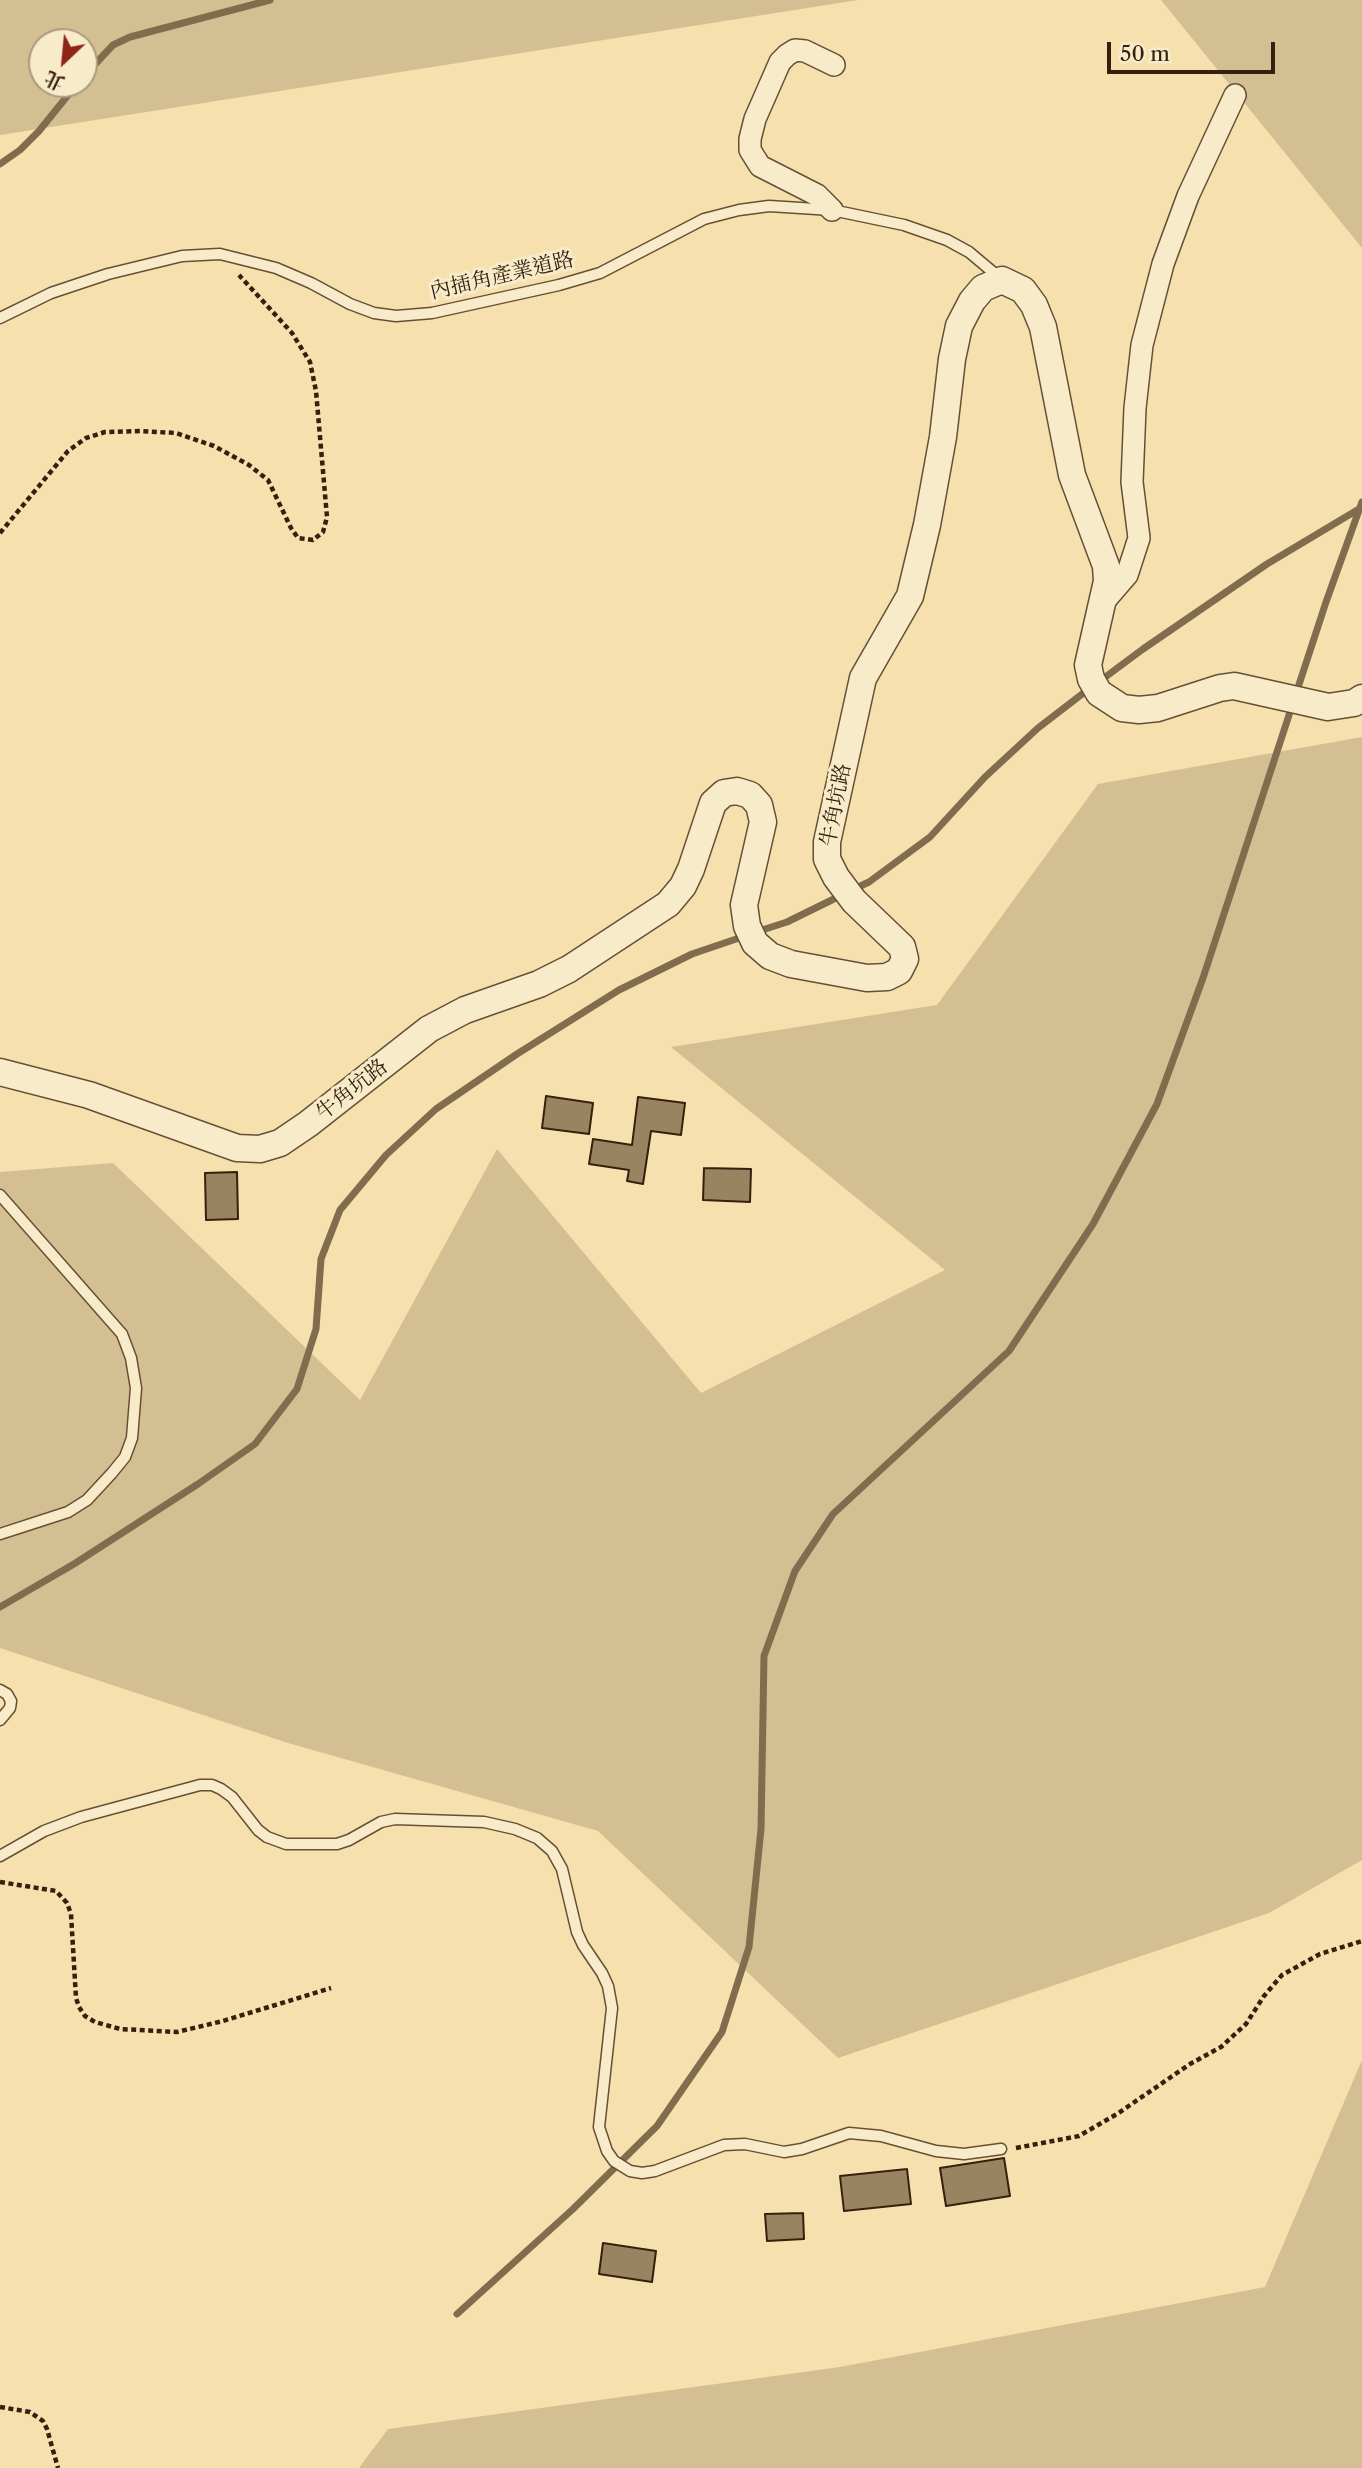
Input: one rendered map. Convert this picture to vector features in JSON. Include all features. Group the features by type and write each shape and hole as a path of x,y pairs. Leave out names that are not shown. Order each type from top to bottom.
{"street":[{"path":"832,209 817,195 760,166 750,150 750,139 755,119 775,74 787,55 795,50 805,51 834,65"},
{"path":"1102,604 1128,575 1139,538 1132,482 1135,408 1146,331 1163,264 1188,196 1235,95"},
{"path":"1002,280 1023,290 1034,305 1043,327 1072,475 1107,566 1107,581 1088,665 1091,679 1099,693 1122,708 1139,710 1158,708 1220,688 1234,687 1328,707 1354,703 1362,698"},
{"name":"牛角坑路","path":"0,1072 89,1096 237,1147 260,1149 280,1143 429,1029 465,1010 539,984 569,970 668,904 683,886 691,869 713,803 724,793 737,791 750,795 759,805 763,822 744,905 747,926 755,943 770,956 791,964 867,978 887,977 900,971 905,959 902,947 854,901 836,877 827,859 827,842 863,678 910,596 941,449 959,326 972,301 983,288 1002,280"}],"lane":[{"name":"內插角產業道路","path":"0,318 51,293 108,274 182,256 219,254 276,268 374,313 396,316 432,313 559,285 600,273 704,219 738,209 769,206 832,209 904,225 947,240 969,252 1002,280"},
{"path":"0,1195 122,1334 131,1358 136,1388 132,1438 125,1457 87,1500 68,1512 0,1534"},
{"path":"0,1690 10,1701 10,1708 0,1720"},
{"path":"0,1856 44,1831 80,1817 200,1785 212,1785 221,1789 232,1797 267,1838 286,1844 337,1844 381,1822 395,1819 484,1822 515,1829 537,1838 552,1851 562,1869 577,1932 608,1986 612,2008 599,2127 607,2151 614,2161 630,2171 642,2173 655,2171 724,2145 745,2144 784,2152 802,2149 849,2133 881,2136 936,2151 964,2154 1001,2150"}],"path":[{"path":"0,533 68,451 86,438 105,432 140,431 176,433 214,446 249,465 268,480 298,538 313,540 323,532 327,517 316,391 310,362 292,333 219,254"},
{"path":"0,1882 44,1887 62,1895 71,1914 76,1998 85,2016 95,2022 120,2029 177,2032 331,1988"},
{"path":"1001,2150 1080,2136 1117,2115 1190,2064 1221,2047 1246,2024 1282,1975 1320,1954 1362,1941"},
{"path":"0,2407 30,2412 43,2421 58,2468"}],"shaded area":[{"path":"0,0 858,0 0,135"},
{"path":"1161,0 1362,0 1362,248"},
{"path":"1362,737 1362,1860 1269,1913 838,2058 598,1831 288,1743 0,1648 0,1172 113,1163 360,1400 497,1149 701,1393 945,1270 671,1047 937,1005 1098,784"},
{"path":"1362,2060 1362,2468 359,2468 388,2429 840,2367 1265,2287"}],"building":[{"path":"546,1096 593,1103 589,1134 542,1128"},
{"path":"638,1097 685,1103 681,1135 651,1131 643,1184 627,1181 629,1170 589,1164 593,1139 632,1145"},
{"path":"704,1168 751,1169 750,1202 703,1200"},
{"path":"237,1172 238,1219 206,1220 205,1173"},
{"path":"1004,2158 1010,2196 946,2206 940,2168"},
{"path":"907,2169 911,2204 844,2211 840,2176"},
{"path":"803,2213 804,2239 767,2241 765,2214"},
{"path":"603,2243 656,2251 652,2282 599,2274"}],"waterway":[{"path":"98,61 113,45 130,37 270,0"},
{"path":"0,164 20,150 39,131 66,98"},
{"path":"457,2314 573,2209 657,2126 722,2032 749,1947 761,1829 764,1656 795,1571 833,1514 1009,1351 1093,1224 1157,1104 1203,978 1326,602 1362,502"},
{"path":"1100,681 1267,564 1359,509"},
{"path":"852,890 869,882 930,837 985,777 1038,728 1090,688"},
{"path":"756,932 787,922 842,895"},
{"path":"0,1607 74,1564 255,1444 297,1389 316,1329 321,1259 340,1210 386,1155 436,1109 619,990 692,954 745,936"}]}
